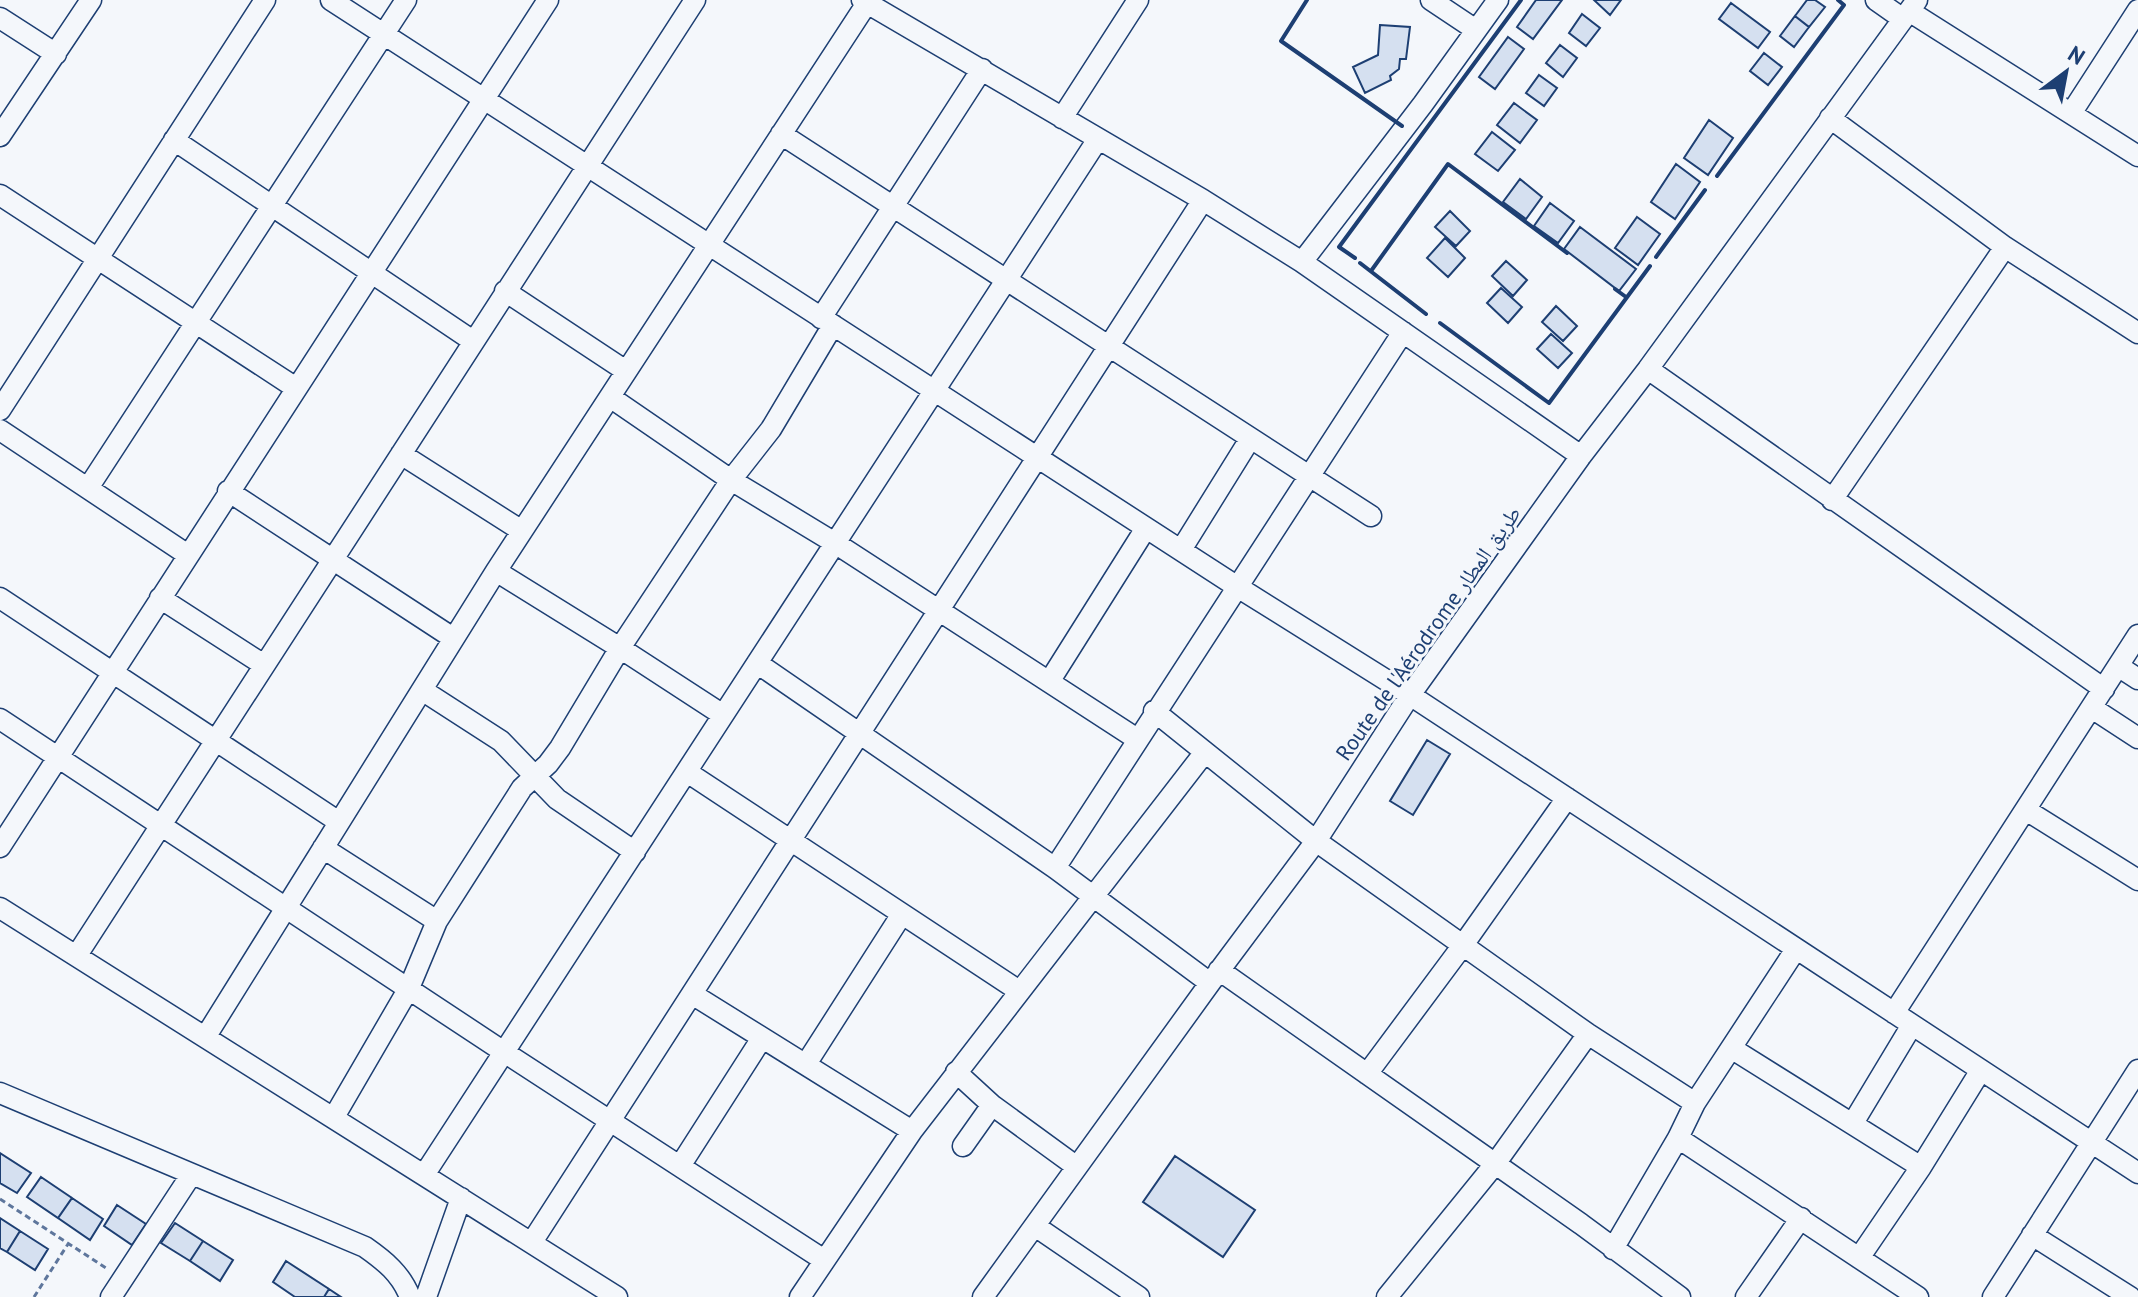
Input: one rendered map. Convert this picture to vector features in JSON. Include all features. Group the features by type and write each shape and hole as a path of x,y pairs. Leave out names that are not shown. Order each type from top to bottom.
{"street":[{"path":"0,136 91,0"},
{"path":"0,410 265,0"},
{"path":"331,0 1236,586 1410,695 2138,1173"},
{"path":"88,488 406,0"},
{"path":"0,847 548,0"},
{"path":"77,955 695,0"},
{"path":"1431,0 1476,30"},
{"path":"1302,262 1498,0"},
{"path":"1876,0 1910,10 2138,156"},
{"path":"206,1036 453,638 866,1 1302,262 1581,456"},
{"path":"1062,118 1130,3"},
{"name":"Route de l'Aérodrome طريق المطار","path":"983,1297 1316,841 1410,695 1581,456 1910,10"},
{"path":"2072,112 2138,10"},
{"path":"0,18 56,54"},
{"path":"334,1117 409,988 437,921 522,788 560,748 620,648 731,480 771,429 827,321 892,207 982,69"},
{"path":"1830,118 2005,247 2138,333"},
{"path":"781,134 1371,516"},
{"path":"424,1175 1098,139"},
{"path":"174,140 473,341"},
{"path":"0,195 296,388"},
{"path":"532,1242 1203,200"},
{"path":"1832,500 2005,247"},
{"path":"505,291 626,371"},
{"path":"1055,868 1154,711 1403,332"},
{"path":"1648,369 2104,689"},
{"path":"610,397 731,480 835,543 1137,739"},
{"path":"0,430 188,555"},
{"path":"1181,550 1250,439"},
{"path":"401,454 522,531"},
{"path":"228,491 453,638"},
{"path":"1049,682 1146,528"},
{"path":"496,571 723,715"},
{"path":"0,598 339,822"},
{"path":"160,598 264,665"},
{"path":"1894,1013 2138,635"},
{"path":"757,663 1214,977 1367,1074 1680,1297"},
{"path":"2118,666 2138,679"},
{"path":"422,690 501,741 557,799 635,852"},
{"path":"2092,708 2138,738"},
{"path":"1154,711 1316,841 1588,1034 1695,1103"},
{"path":"0,719 824,1260"},
{"path":"800,1297 912,1131 1205,752"},
{"path":"687,772 1019,991"},
{"path":"1367,1074 1567,798"},
{"path":"2026,810 2138,880"},
{"path":"323,848 437,921"},
{"path":"0,908 617,1297"},
{"path":"806,1064 902,914"},
{"path":"1613,1249 1695,1103 1796,949"},
{"path":"692,994 912,1131"},
{"path":"1853,1123 1912,1025"},
{"path":"1387,1297 1495,1164 1588,1034"},
{"path":"680,1166 762,1038"},
{"path":"1731,1048 1921,1167"},
{"path":"1859,1258 1921,1167 1981,1070"},
{"path":"1993,1297 2138,1070"},
{"path":"956,1072 992,1105 1077,1167"},
{"path":"0,1093 365,1247 385,1260 410,1297"},
{"path":"963,1146 992,1105"},
{"path":"1678,1138 1918,1297"},
{"path":"111,1297 191,1175"},
{"path":"426,1297 461,1198"},
{"path":"1746,1297 1801,1218"},
{"path":"1035,1226 1139,1297"},
{"path":"2032,1235 2130,1297"}],"path":[{"path":"0,1199 123,1279"},
{"path":"34,1297 68,1244"}],"building":[{"path":"1536,0 1562,0 1533,39 1517,27"},
{"path":"1594,0 1621,0 1610,15"},
{"path":"1807,0 1815,0 1825,7 1809,27 1795,16"},
{"path":"1731,3 1770,32 1758,48 1719,19"},
{"path":"1582,14 1600,28 1586,46 1569,33"},
{"path":"1795,16 1809,27 1794,47 1780,36"},
{"path":"1380,25 1410,27 1406,59 1400,59 1399,69 1390,76 1391,80 1365,93 1353,67 1378,55"},
{"path":"1508,37 1524,49 1495,89 1479,77"},
{"path":"1560,45 1577,58 1563,77 1546,63"},
{"path":"1764,53 1782,67 1768,85 1750,71"},
{"path":"1539,75 1557,88 1544,106 1526,93"},
{"path":"1514,103 1537,120 1520,143 1497,125"},
{"path":"1709,120 1733,138 1708,175 1684,158"},
{"path":"1492,132 1515,150 1498,171 1475,154"},
{"path":"1676,164 1700,182 1675,219 1651,202"},
{"path":"1520,179 1542,197 1526,219 1503,202"},
{"path":"1550,203 1574,221 1558,243 1534,226"},
{"path":"1450,211 1470,231 1456,246 1435,227"},
{"path":"1637,217 1660,234 1638,265 1615,248"},
{"path":"1580,227 1636,269 1619,291 1564,249"},
{"path":"1445,238 1465,258 1448,277 1427,258"},
{"path":"1506,261 1527,280 1513,296 1492,276"},
{"path":"1501,288 1522,307 1508,323 1487,303"},
{"path":"1556,306 1577,326 1563,341 1542,322"},
{"path":"1551,334 1572,353 1558,368 1537,349"},
{"path":"1427,740 1450,754 1413,815 1390,801"},
{"path":"0,1153 31,1173 17,1193 0,1183"},
{"path":"1175,1156 1255,1210 1223,1257 1143,1202"},
{"path":"41,1177 72,1198 58,1218 27,1197"},
{"path":"72,1198 103,1219 90,1240 58,1218"},
{"path":"117,1205 146,1224 132,1245 104,1226"},
{"path":"0,1218 20,1231 7,1252 0,1248"},
{"path":"175,1223 203,1241 190,1261 161,1243"},
{"path":"20,1231 48,1249 35,1270 7,1252"},
{"path":"203,1241 233,1260 220,1281 190,1261"},
{"path":"286,1261 329,1289 324,1297 295,1297 273,1282"},
{"path":"329,1289 341,1297 324,1297"}],"wall":[{"path":"1307,0 1281,41 1402,126"},
{"path":"1355,258 1339,247 1521,0"},
{"path":"1717,176 1844,5 1838,0"},
{"path":"1371,271 1448,164 1567,253"},
{"path":"1656,257 1705,190"},
{"path":"1360,263 1426,314"},
{"path":"1440,323 1549,403 1650,266"},
{"path":"1615,289 1626,297"}]}
